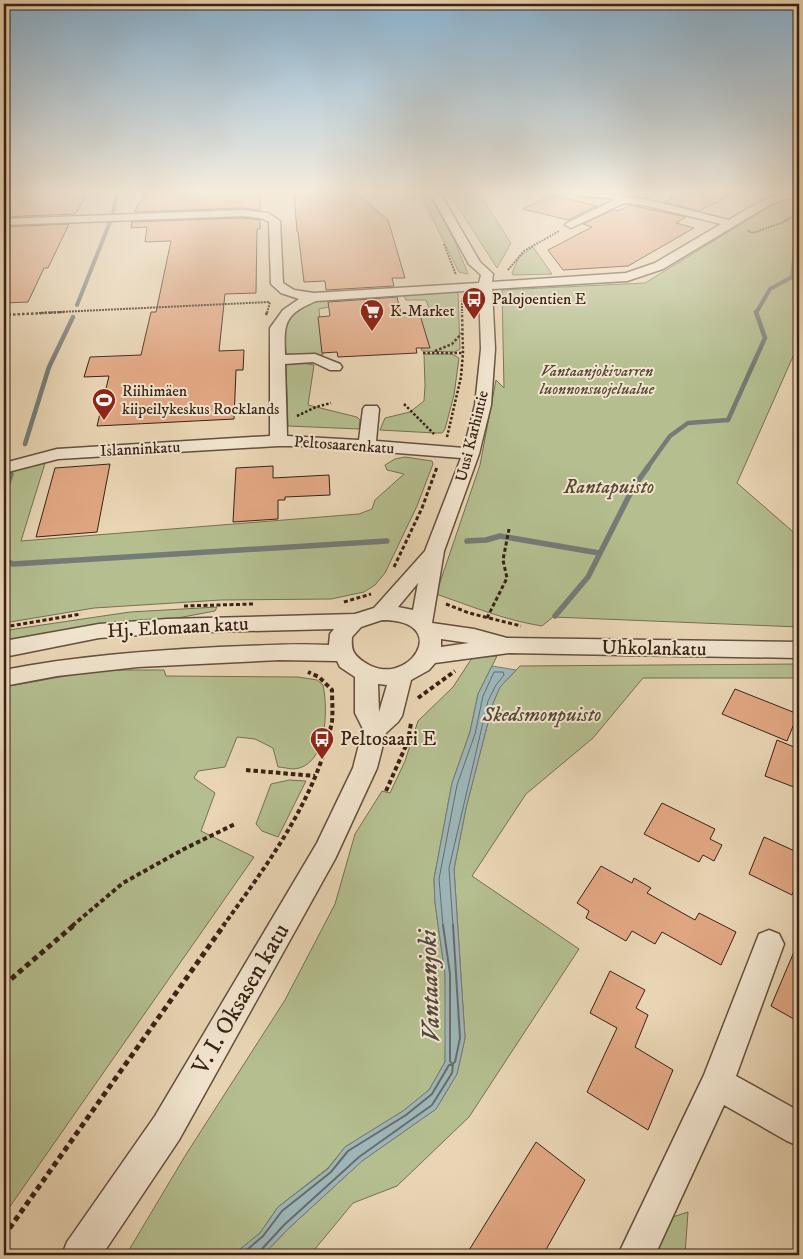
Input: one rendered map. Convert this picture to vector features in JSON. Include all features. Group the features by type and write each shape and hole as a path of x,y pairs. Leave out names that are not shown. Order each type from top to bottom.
{"street":[{"path":"275,252 277,284 292,294 314,297 380,299 401,305"},
{"name":"Uusi Karhintie","path":"424,627 425,596 434,551 471,454 483,404 488,323 485,286 474,275 475,264 468,252"},
{"path":"331,308 380,299 485,286 627,277 659,266 682,252"},
{"name":"Peltosaarenkatu","path":"314,297 295,306 282,318 277,328 279,434 308,441 471,454"},
{"path":"279,360 315,358 335,367"},
{"path":"367,446 371,409"},
{"name":"Islanninkatu","path":"4,468 57,454 279,434"},
{"name":"Uusi Karhintie","path":"381,613 434,551"},
{"path":"381,613 403,615 424,627 431,638 428,656 412,670 401,674 377,676 366,674 347,662 341,654 339,645 346,628 366,616 381,613"},
{"name":"Hj. Elomaan katu","path":"4,648 100,631 166,626 354,622"},
{"name":"Uhkolankatu","path":"424,627 508,644 604,648 799,650"},
{"name":"Uhkolankatu","path":"428,656 508,644"},
{"name":"Hj. Elomaan katu","path":"4,678 78,664 121,660 308,651 341,654"},
{"path":"366,674 367,713 375,729"},
{"name":"V. I. Oksasen katu","path":"80,1255 168,1128 326,851 365,768 375,729 390,716 401,674"},
{"path":"636,1255 717,1083 769,944"},
{"path":"717,1083 799,1129"}],"path":[{"path":"446,252 457,277"},
{"path":"505,275 513,260 520,252"},
{"path":"4,315 269,302"},
{"path":"432,353 452,344 463,333"},
{"path":"423,352 463,353"},
{"path":"279,434 288,420 331,403"},
{"path":"404,404 434,434"},
{"path":"487,618 507,578 502,568 509,529"},
{"path":"425,596 487,618 527,627"},
{"path":"4,1236 282,843 315,776 328,740 333,702 332,690 319,677 308,672 308,651"},
{"path":"386,791 408,741 412,720"},
{"path":"246,770 315,776"},
{"path":"4,985 123,883 184,849 235,824"}],"green space":[{"path":"449,252 459,252 468,274 459,272"},
{"path":"487,252 506,252 497,268"},
{"path":"526,252 536,252 552,274 513,275 512,273 519,257"},
{"name":"Rantapuisto","path":"696,252 799,252 799,343 737,483 799,537 799,627 553,617 542,626 501,616 436,594 480,465 496,380 504,388 502,290 645,283"},
{"path":"443,291 458,292 460,349 455,352 422,351 421,348 429,347 419,312 430,311 426,300 406,300 404,296"},
{"path":"354,296 356,303 319,309 323,355 286,354 284,326 289,316 317,300"},
{"path":"424,354 452,354 459,358 454,395 445,429 442,433 380,430 385,418 410,412 424,401"},
{"path":"297,362 314,365 308,405 357,417 360,420 359,429 288,426 286,364"},
{"path":"405,457 432,461 433,464 417,506 385,573 375,585 364,592 331,599 221,600 94,608 4,623 4,472 46,460 21,541 359,514 372,509 375,500 404,474 387,470 385,465 395,459"},
{"path":"217,607 215,611 172,619 46,634 4,643 4,631 15,629 130,612"},
{"path":"497,656 478,694 470,732 452,783 434,879 435,903 445,974 445,1062 429,1090 403,1111 345,1147 328,1168 278,1207 260,1233 233,1255 126,1255 185,1156 285,1000 335,904 355,834 382,791 390,793 405,761 418,721 453,687 472,658"},
{"name":"Skedsmonpuisto","path":"799,664 799,678 643,678 593,738 526,794 472,876 579,949 469,1117 397,1186 353,1203 310,1255 263,1255 288,1229 362,1161 436,1109 457,1074 465,1038 454,869 466,808 493,703 500,687 520,666"},
{"path":"99,670 164,670 166,676 298,677 317,680 323,685 325,695 323,734 314,758 305,765 294,769 278,767 273,748 255,739 237,737 225,767 198,771 194,778 215,793 201,831 254,857 4,1215 4,687"},
{"path":"289,780 306,781 278,837 262,831 256,824 271,784"},
{"path":"688,1212 685,1255 624,1255 636,1229"}],"water":[{"path":"492,666 516,670 500,687 493,703 466,808 454,869 465,1038 457,1074 436,1109 362,1161 288,1229 263,1255 233,1255 260,1233 278,1207 328,1169 345,1147 403,1111 429,1090 445,1062 445,974 435,903 434,879 452,783 470,732 478,694"}],"building":[{"path":"4,252 56,252 48,268 44,268 28,302 4,303"},
{"path":"169,252 257,252 256,293 225,294 219,351 244,350 243,370 236,370 234,419 97,426 109,376 84,377 90,357 141,355 151,312 156,312"},
{"path":"300,252 397,252 405,278 392,278 394,286 326,290 325,281 304,282"},
{"path":"549,252 653,252 628,266 563,270"},
{"name":"K-Market","path":"397,297 401,313 419,312 430,348 416,348 417,353 338,357 337,352 322,353 318,317 330,316 328,302"},
{"path":"110,464 97,532 36,537 55,468"},
{"path":"273,466 273,478 329,475 330,495 285,497 285,500 278,500 278,519 233,522 236,468"},
{"path":"735,689 798,714 787,741 722,714"},
{"path":"777,740 799,749 799,789 765,776"},
{"path":"662,803 715,829 710,839 722,845 714,861 703,855 699,862 644,834"},
{"path":"764,837 799,853 799,877 792,895 749,874"},
{"path":"601,866 632,883 634,878 651,888 647,893 695,920 699,913 736,932 721,965 662,932 655,944 632,931 626,941 586,918 589,911 577,903"},
{"path":"799,940 799,1022 771,1006"},
{"path":"610,971 645,990 636,1008 648,1015 635,1047 673,1070 648,1130 587,1092 617,1028 590,1013"},
{"path":"536,1142 585,1180 543,1255 466,1255"}],"waterway":[{"path":"77,305 98,252"},
{"name":"Vantaanjoki","path":"756,313 770,289 792,277 795,252"},
{"name":"Vantaanjoki","path":"647,468 670,436 688,423 728,420 765,338 756,313"},
{"path":"25,444 49,367 73,317"},
{"name":"Vantaanjoki","path":"555,616 588,577 633,488 648,467"},
{"path":"4,496 11,474"},
{"path":"467,541 486,540 500,536 599,553"},
{"path":"4,560 13,564 387,541"}],"place":[{"name":"Palojoentien E","path":"474,320"},
{"name":"K-Market","path":"372,332"},
{"name":"Riihimäen kiipeilykeskus Rocklands","path":"104,421"},
{"name":"Peltosaari E","path":"322,760"}],"park label":[{"name":"Vantaanjokivarren luonnonsuojelualue","path":"597,380"}]}
